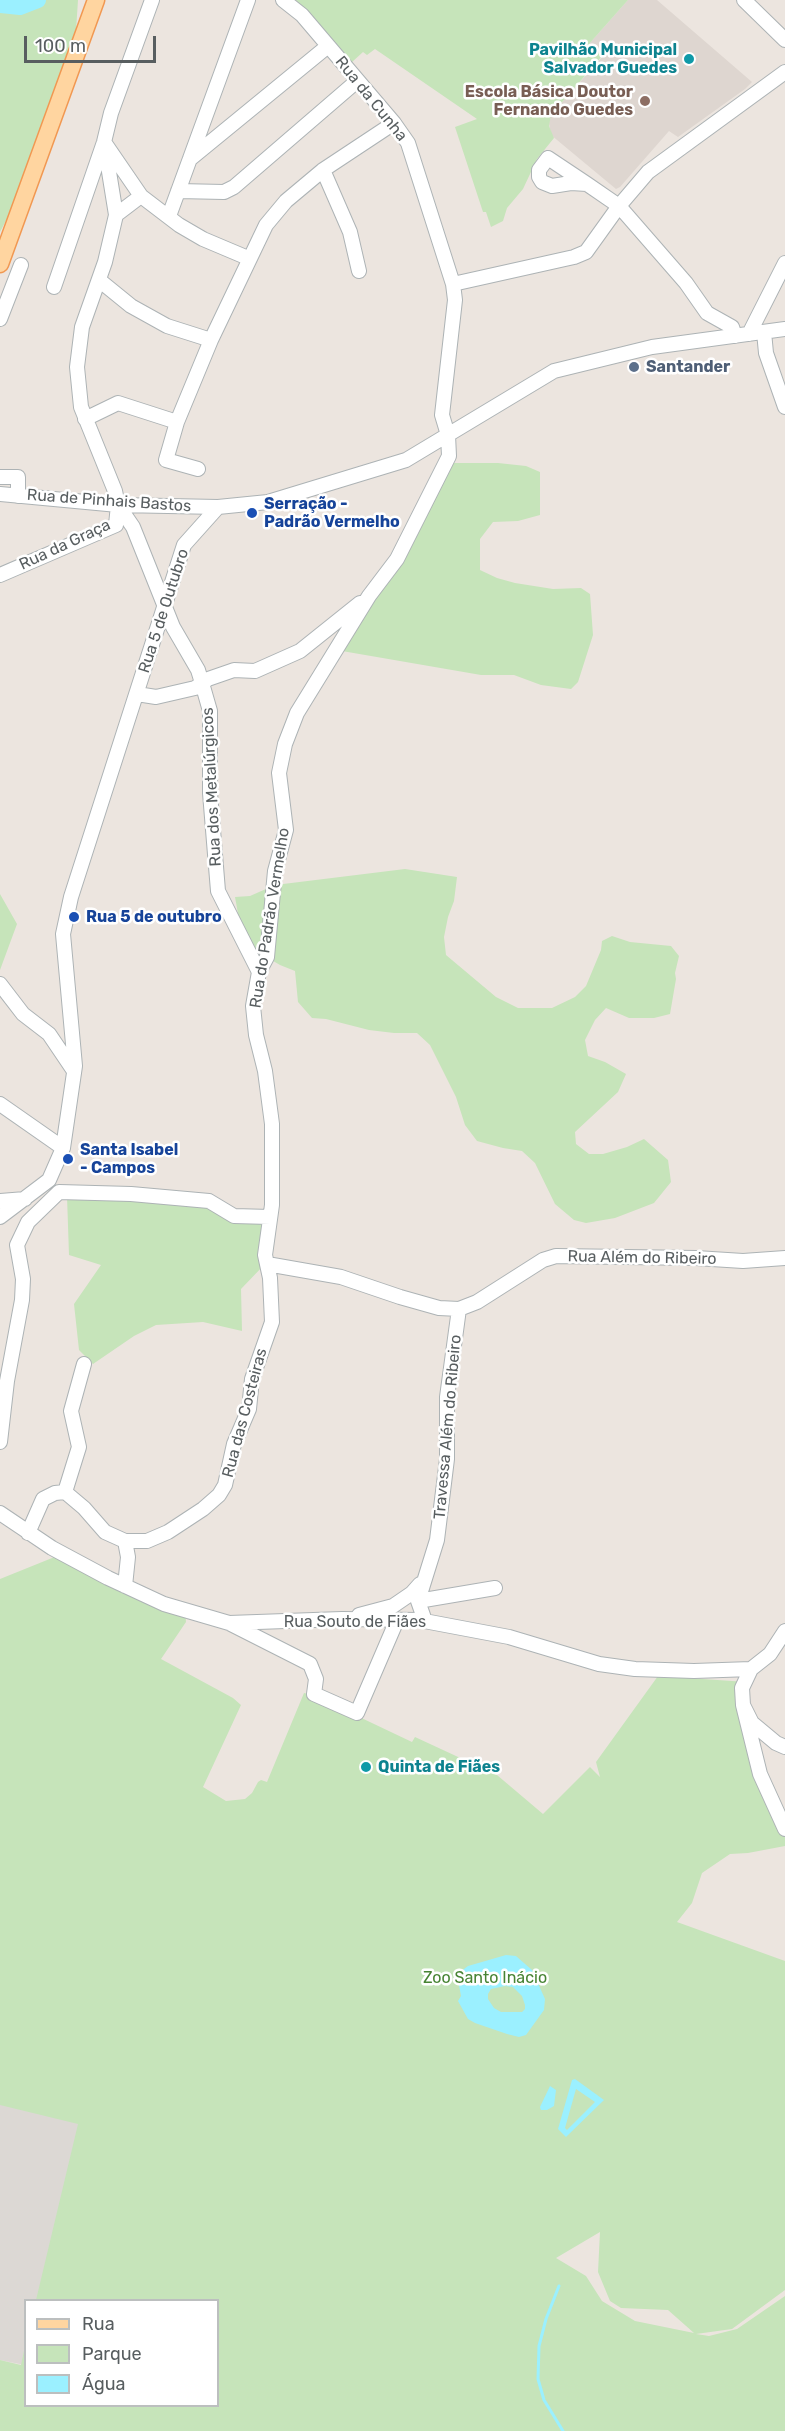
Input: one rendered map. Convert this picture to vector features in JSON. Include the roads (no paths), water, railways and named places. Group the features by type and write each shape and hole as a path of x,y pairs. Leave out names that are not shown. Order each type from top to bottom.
{"main road":[{"path":"0,264 96,0"}],"street":[{"path":"54,287 104,142 111,113 152,0"},
{"path":"169,216 248,0"},
{"name":"Rua da Cunha","path":"283,0 302,15 394,123 408,143 453,284 455,300 441,415 448,435"},
{"path":"744,0 785,40"},
{"path":"189,160 328,46"},
{"path":"453,284 583,254 648,172 785,72"},
{"path":"178,191 224,192 234,187 357,81"},
{"path":"198,469 166,460 177,422 211,340 248,258 266,225 286,201 323,170 394,123"},
{"path":"199,134 214,140"},
{"path":"104,142 141,196 202,239 248,258"},
{"path":"104,142 116,215 141,196"},
{"path":"323,170 350,232 359,271"},
{"path":"587,184 619,206 686,283 707,313 742,335"},
{"name":"Rua dos Metalúrgicos","path":"116,215 99,280 82,327 77,367 81,407 115,491 118,505 133,527 164,606 202,682 210,711 210,793 218,891 259,972"},
{"path":"742,335 785,263"},
{"path":"0,319 21,265"},
{"path":"99,280 131,306 168,326 211,340"},
{"path":"218,507 268,501 406,460 554,371 652,346 785,329"},
{"path":"764,332 766,353 785,407"},
{"path":"85,419 118,403 177,422"},
{"name":"Rua do Padrão Vermelho","path":"267,1264 265,1243 272,1205 272,1124 253,1006 259,972 267,957 275,871 286,830 279,773 285,744 297,713 332,655 369,596 397,559 449,456 448,435"},
{"path":"0,477 18,477 18,496"},
{"name":"Rua de Pinhais Bastos","path":"0,494 118,505 218,507"},
{"name":"Rua da Graça","path":"0,575 116,525 118,505"},
{"name":"Rua 5 de Outubro","path":"0,1217 49,1180 63,1148 74,1071 63,934 71,897 184,544 218,507"},
{"path":"137,694 156,697 195,688 202,682 234,670 255,671 300,651 369,596"},
{"path":"315,638 327,645 332,655"},
{"path":"0,984 22,1014 49,1034 74,1071"},
{"path":"0,1104 63,1148"},
{"path":"49,1180 59,1192"},
{"path":"0,1442 23,1279 17,1245 27,1222 59,1192 131,1194 209,1201 234,1216 270,1217"},
{"path":"0,1200 25,1199"},
{"name":"Rua Além do Ribeiro","path":"459,1309 477,1302 543,1260 556,1256 743,1261 785,1258"},
{"path":"267,1264 341,1277 439,1308 459,1309"},
{"name":"Rua das Costeiras","path":"125,1541 147,1541 168,1532 219,1496 225,1485 234,1444 249,1409 252,1379 272,1322 267,1264"},
{"name":"Travessa Além do Ribeiro","path":"424,1621 418,1601 437,1539 447,1459 447,1397 459,1309"},
{"path":"65,1492 79,1447 71,1411 84,1364"},
{"path":"28,1533 43,1499 55,1492 65,1492 84,1508 105,1532 125,1541 129,1557 125,1586"},
{"name":"Rua Souto de Fiães","path":"0,1513 52,1548 125,1586 164,1604 230,1623 342,1619 424,1621 509,1637 598,1664 635,1669 694,1671 751,1669"},
{"name":"Travessa Além do Ribeiro","path":"342,1619 393,1606 412,1593 423,1579"},
{"path":"418,1601 495,1588"},
{"path":"230,1623 310,1664 316,1679 314,1694 357,1713 397,1620"},
{"path":"785,1631 770,1654 751,1669 742,1688 743,1705 760,1774 785,1829"},
{"path":"743,1705 752,1723 785,1747"}],"water":[{"path":"506,1955 516,1956 532,1970 545,1999 544,2010 526,2035 519,2037 507,2034 468,2019 458,2001 461,1996 458,1980 460,1972 468,1966","holes":["513,1987 522,1996 525,2009 522,2012 501,2012 494,2008 488,1999 491,1989"]},
{"path":"575,2079 604,2100 566,2137 558,2129 572,2080","holes":["576,2089 595,2102 567,2130 565,2128"]},
{"path":"550,2086 556,2090 554,2106 541,2110 540,2107"}],"waterway":[{"path":"0,5 20,7 38,0"},
{"path":"559,2286 546,2319 539,2346 538,2379 544,2400 563,2431"}],"place":[{"name":"Pavilhão Municipal Salvador Guedes","path":"689,59"},
{"name":"Escola Básica Doutor Fernando Guedes","path":"645,101"},
{"name":"Santander","path":"634,367"},
{"name":"Serração - Padrão Vermelho","path":"252,513"},
{"name":"Rua 5 de outubro","path":"74,917"},
{"name":"Santa Isabel - Campos","path":"68,1159"},
{"name":"Quinta de Fiães","path":"366,1767"}],"park label":[{"name":"Zoo Santo Inácio","path":"485,1978"}]}
